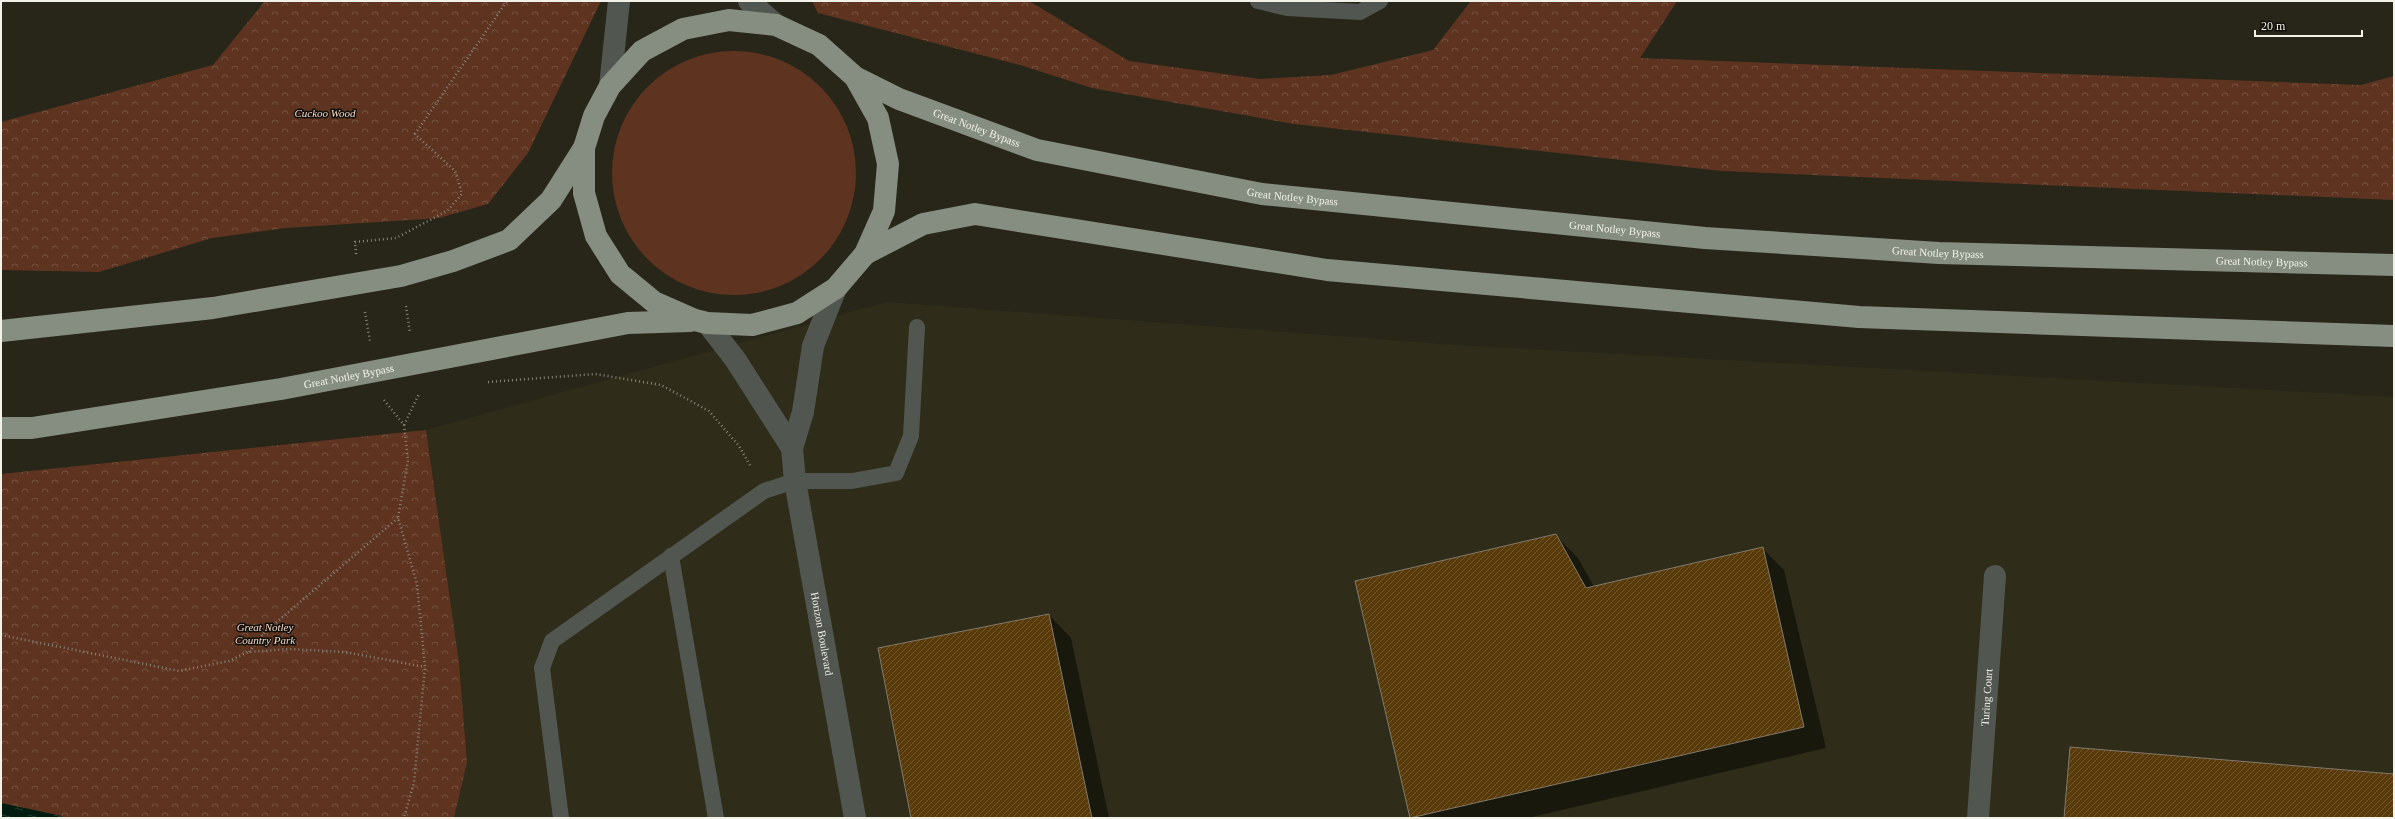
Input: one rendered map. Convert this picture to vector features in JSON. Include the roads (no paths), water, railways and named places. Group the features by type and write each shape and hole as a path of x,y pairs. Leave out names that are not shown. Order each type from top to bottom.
{"highway":[{"path":"1,331 213,308 402,276 453,262 509,240 551,200 584,148 594,116 610,86 642,51 683,29 729,20 776,25 819,45 855,77 878,118 888,164 884,211 865,254"},
{"name":"Great Notley Bypass","path":"855,77 899,99 1037,150 1262,194 1705,238 1939,254 2394,265"},
{"path":"584,148 584,193 596,236 620,274 654,302 701,322"},
{"path":"865,254 923,224 974,214 1328,270 1859,317 2394,336"},
{"name":"Great Notley Bypass","path":"1,428 32,428 281,389 628,323 701,322 752,325 797,313 836,288 865,254"}],"street":[{"path":"610,86 619,1"},
{"path":"749,1 776,25"},
{"name":"Horizon Boulevard","path":"836,288 813,346 803,412 792,448 795,481 855,818"},
{"name":"Horizon Boulevard","path":"701,322 735,359 792,448"},
{"name":"Turing Court","path":"1978,818 1996,576"}],"lane":[{"path":"1258,1 1287,8 1360,12 1380,1"},
{"path":"561,818 542,668 552,641 764,491 795,481 852,480 896,473 911,436 918,327"},
{"path":"671,556 716,818"}],"water":[{"path":"1,803 62,816 63,818 1,818"}],"park label":[{"name":"Cuckoo Wood","path":"325,113"},
{"name":"Great Notley Country Park","path":"265,633"}]}
